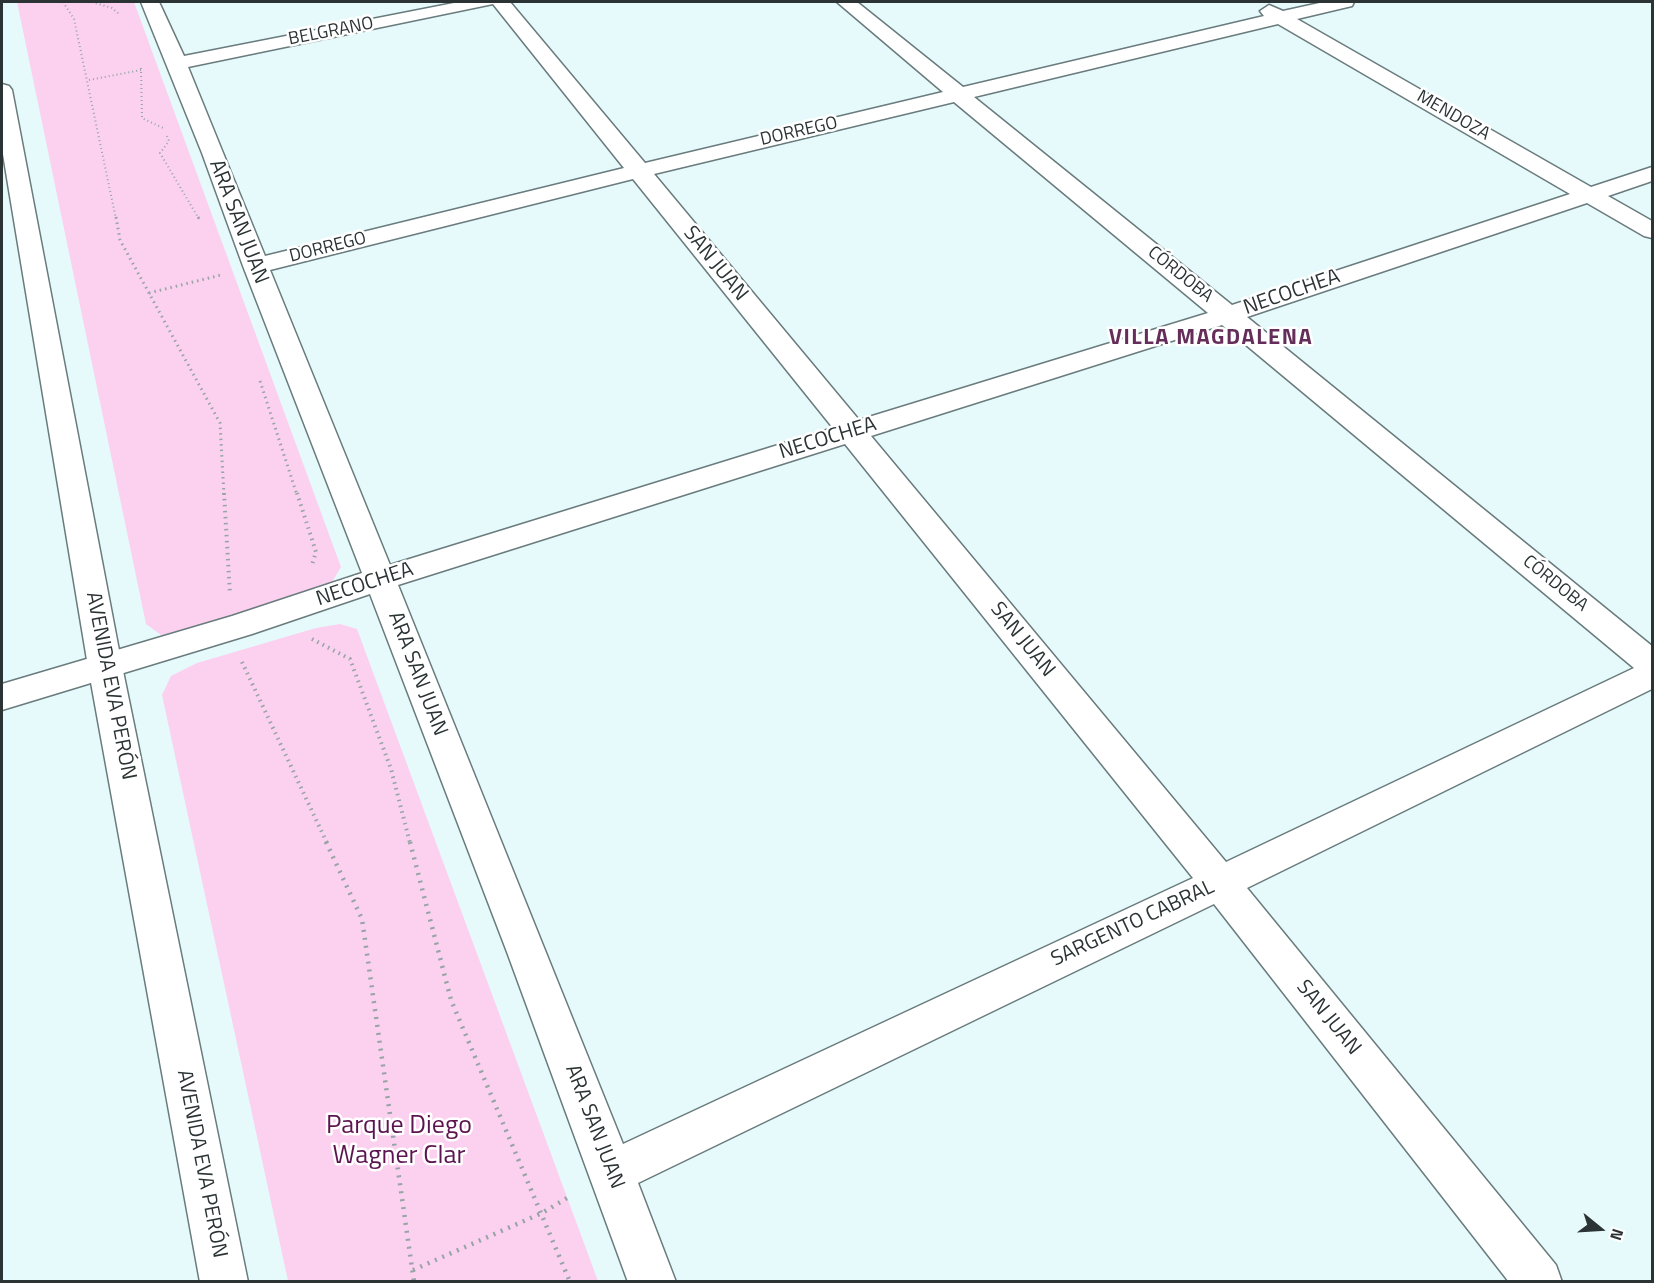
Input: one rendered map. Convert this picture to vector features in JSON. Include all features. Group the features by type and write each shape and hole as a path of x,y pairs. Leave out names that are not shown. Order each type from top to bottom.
{"street":[{"name":"ARA SAN JUAN","path":"150,2 178,63 255,266 612,1172 652,1281"},
{"name":"BELGRANO","path":"178,63 485,2"},
{"name":"SAN JUAN","path":"501,2 1220,883 1539,1281"},
{"name":"CÓRDOBA","path":"846,2 1653,664"},
{"name":"MENDOZA","path":"1252,2 1653,231"},
{"name":"DORREGO","path":"255,266 638,171 1345,2"},
{"name":"AVENIDA EVA PERÓN","path":"2,90 105,666 224,1281"},
{"name":"NECOCHEA","path":"2,697 240,626 380,579 1228,315 1588,193 1653,174"},
{"name":"SARGENTO CABRAL","path":"612,1172 1653,674"}],"path":[{"path":"89,80 178,63"},
{"path":"149,293 255,266"},
{"path":"413,1270 542,1213 612,1172"}],"green space":[{"path":"17,2 134,2 341,567 331,584 178,637 161,635 146,624"},
{"name":"Parque Diego Wagner Clar","path":"340,624 357,629 598,1281 288,1281 162,695 171,676 197,663 316,628"}],"district":[{"name":"VILLA MAGDALENA","path":"1211,339"}]}
